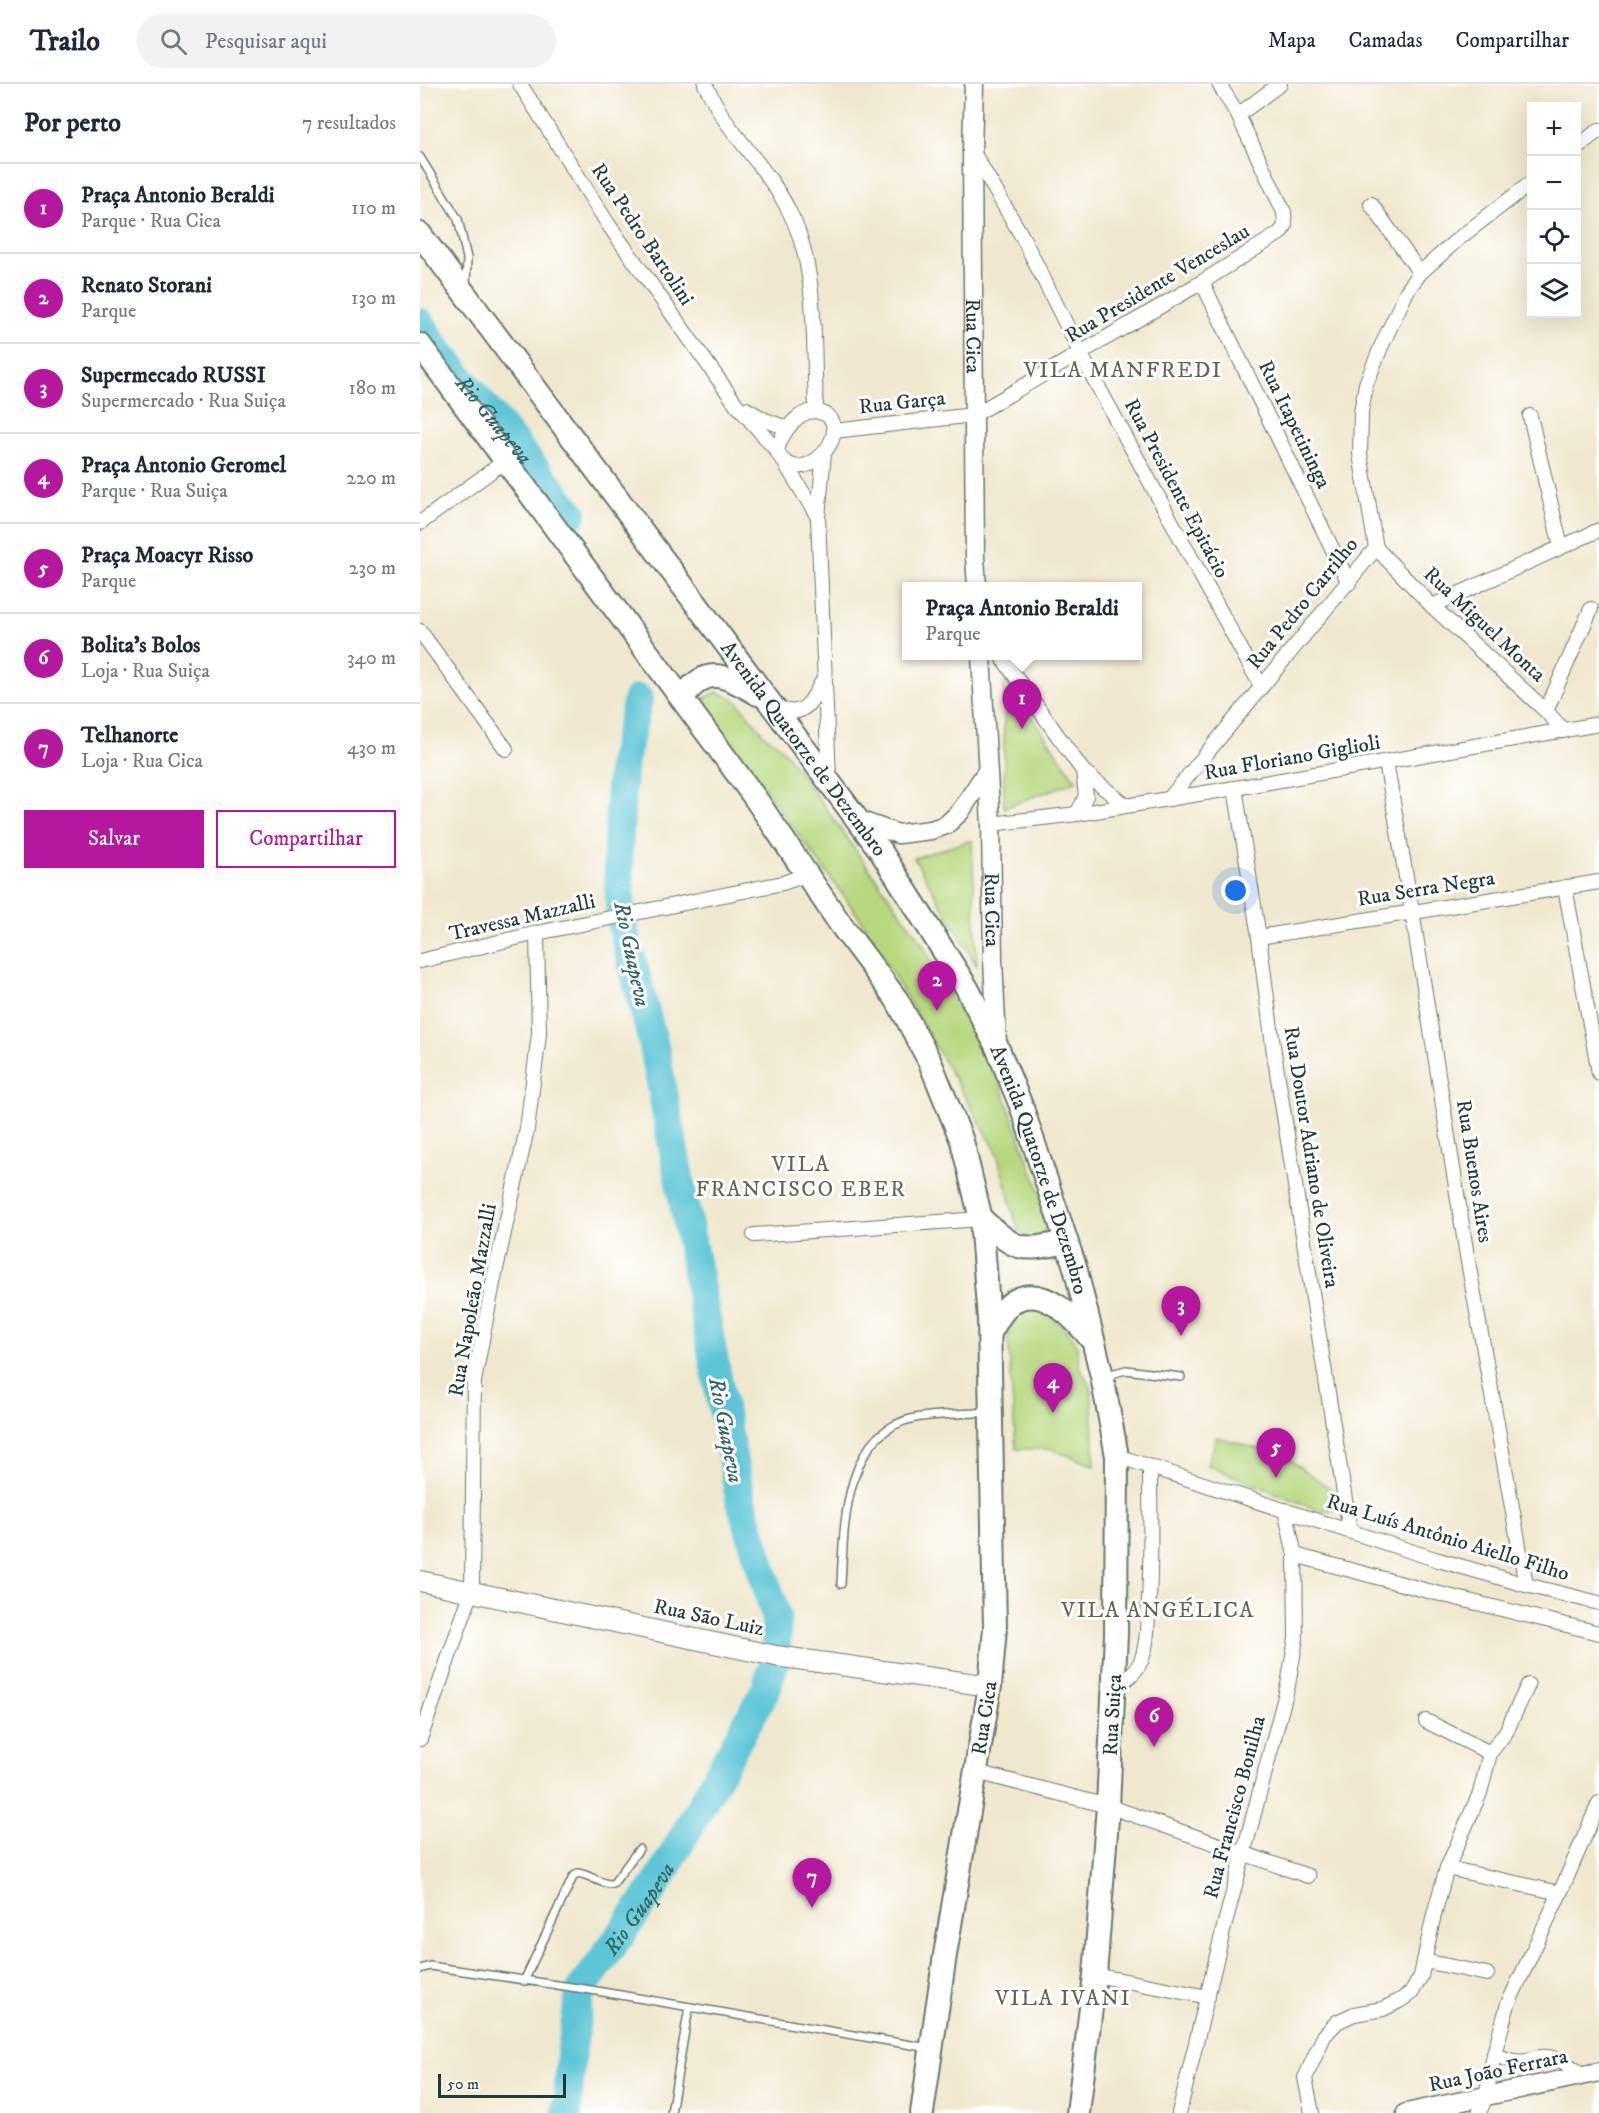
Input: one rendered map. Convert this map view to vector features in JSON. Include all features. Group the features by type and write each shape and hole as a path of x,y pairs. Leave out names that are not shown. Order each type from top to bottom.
{"main road":[{"name":"Avenida Quatorze de Dezembro","path":"420,234 858,820 904,887 961,978 997,1047 1022,1108 1075,1267 1091,1330"},
{"path":"420,345 682,699 808,874 841,925 897,1000 930,1062 962,1141 981,1219 990,1326"},
{"path":"682,699 695,681 711,675 730,679 765,698"},
{"path":"981,1219 1013,1246 1025,1249 1066,1242"},
{"path":"990,1326 1016,1300 1031,1297 1042,1298 1059,1307 1091,1330"},
{"name":"Rua Cica","path":"922,2113 945,1955 990,1686 995,1629 990,1326"},
{"name":"Rua Suiça","path":"1078,2113 1095,1975 1108,1806 1114,1686 1117,1456 1091,1330"},
{"name":"Rua São Luiz","path":"420,1581 756,1652 990,1686"}],"street":[{"name":"Rua Pedro Bartolini","path":"520,84 608,225 736,404 777,451"},
{"path":"705,84 725,119 765,171 790,211 801,242 808,269 812,310 816,411"},
{"name":"Rua Cica","path":"974,84 972,150 977,582"},
{"path":"1219,84 1238,115 1280,84"},
{"name":"Rua Presidente Venceslau","path":"974,415 1081,354 1280,233 1285,226 1284,212 1238,115"},
{"path":"1581,144 1599,130"},
{"name":"Rua Presidente Epitácio","path":"972,150 1023,238 1081,354 1261,686"},
{"name":"Rua Pedro Carrilho","path":"1169,799 1261,686 1349,584 1376,548 1360,454 1360,412 1366,384 1392,320 1407,291 1420,273 1458,239 1527,186"},
{"path":"1371,204 1420,273"},
{"name":"Rua Itapetininga","path":"1202,282 1349,584"},
{"name":"Rua Pedro Bartolini","path":"736,404 765,420 786,428"},
{"path":"818,517 777,451 786,428 802,415 816,411 832,420 834,431 824,453 818,517 829,783"},
{"name":"Rua Garça","path":"834,431 974,415"},
{"path":"1530,416 1561,547"},
{"path":"786,465 799,467 811,464 824,453"},
{"path":"420,523 505,460"},
{"path":"1432,606 1599,530"},
{"name":"Rua Miguel Monta","path":"1376,548 1432,606 1546,711 1564,731"},
{"path":"1546,711 1590,609"},
{"path":"420,631 506,749"},
{"name":"Rua Cica","path":"981,660 992,824 993,960 997,1047"},
{"path":"1004,660 1083,771 1125,805"},
{"path":"765,698 783,710 800,711 809,704 824,678"},
{"name":"Rua Floriano Giglioli","path":"992,824 1077,814 1169,799 1599,724"},
{"name":"Rua Buenos Aires","path":"1386,762 1467,1256 1526,1585"},
{"path":"858,820 898,834 946,825 960,812 987,771"},
{"path":"1077,814 1086,796 1083,771"},
{"name":"Rua Doutor Adriano de Oliveira","path":"1235,788 1259,937 1274,1053 1350,1531"},
{"name":"Travessa Mazzalli","path":"420,961 537,933 783,883 808,874"},
{"name":"Rua Serra Negra","path":"1259,937 1599,882"},
{"path":"1565,887 1599,1073"},
{"name":"Rua Napoleão Mazzalli","path":"420,1739 472,1591 474,1381 527,1129 539,1034 537,933"},
{"path":"754,1235 981,1219"},
{"name":"Rua Luís Antônio Aiello Filho","path":"1117,1456 1435,1559 1599,1603"},
{"path":"1114,1686 1135,1672 1146,1644 1150,1568 1149,1467"},
{"name":"Rua Francisco Bonilha","path":"1179,2113 1288,1685 1296,1638 1295,1555 1285,1510"},
{"path":"1295,1555 1599,1633"},
{"path":"1312,2113 1305,2078 1324,2036 1337,2022 1354,2014 1383,2009 1401,2001 1412,1992 1421,1976 1447,1868 1480,1793 1490,1753 1506,1732 1528,1685"},
{"path":"1426,1722 1490,1753"},
{"path":"976,1772 1108,1806 1308,1876"},
{"path":"1479,2113 1486,2096 1494,2054 1508,2004 1599,1803"},
{"path":"1447,1868 1560,1893"},
{"path":"1424,1961 1486,1974"},
{"path":"1095,1975 1208,1997"},
{"path":"1494,2054 1511,2060 1524,2061 1540,2057 1551,2058 1591,2074"},
{"name":"Rua João Ferrara","path":"1406,2113 1591,2074"}],"lane":[{"path":"420,157 458,219 467,258 466,294"},
{"path":"1102,1376 1126,1370 1181,1377"},
{"path":"841,1584 844,1533 851,1486 864,1454 887,1429 914,1418 991,1412"},
{"path":"524,1981 573,1877 584,1874 608,1885 613,1884 639,1849"},
{"path":"420,1969 430,1966 591,1990 932,2048"},
{"path":"671,2113 689,2007"}],"green space":[{"path":"1004,676 1076,781 1004,808"},
{"path":"717,692 736,700 767,738 785,752 920,940 999,1081 1049,1217 1044,1233 1030,1239 1018,1230 996,1150 860,918 744,761 709,718 703,699"},
{"path":"972,840 977,966 914,858"},
{"path":"1022,1310 1045,1312 1064,1327 1076,1342 1080,1369 1091,1386 1095,1466 1052,1449 1016,1449 1008,1337 1012,1323"},
{"path":"1217,1437 1286,1457 1342,1497 1341,1506 1335,1510 1318,1510 1207,1465"}],"waterway":[{"name":"Rio Guapeva","path":"420,323 437,349 572,514"},
{"name":"Rio Guapeva","path":"567,2113 571,2055 580,1991 658,1882 766,1689 776,1656 776,1616 740,1498 654,1046 621,920 618,853 622,768 638,699"}],"place":[{"name":"Praça Antonio Beraldi","path":"1022,729"},
{"name":"Renato Storani","path":"937,1011"},
{"name":"Supermecado RUSSI","path":"1181,1336"},
{"name":"Praça Antonio Geromel","path":"1053,1413"},
{"name":"Praça Moacyr Risso","path":"1276,1478"},
{"name":"Bolita's Bolos","path":"1154,1747"},
{"name":"Telhanorte","path":"812,1908"}],"district":[{"name":"VILA MANFREDI","path":"1123,369"},
{"name":"VILA FRANCISCO EBER","path":"801,1176"},
{"name":"VILA ANGÉLICA","path":"1158,1609"},
{"name":"VILA IVANI","path":"1063,1997"}]}
